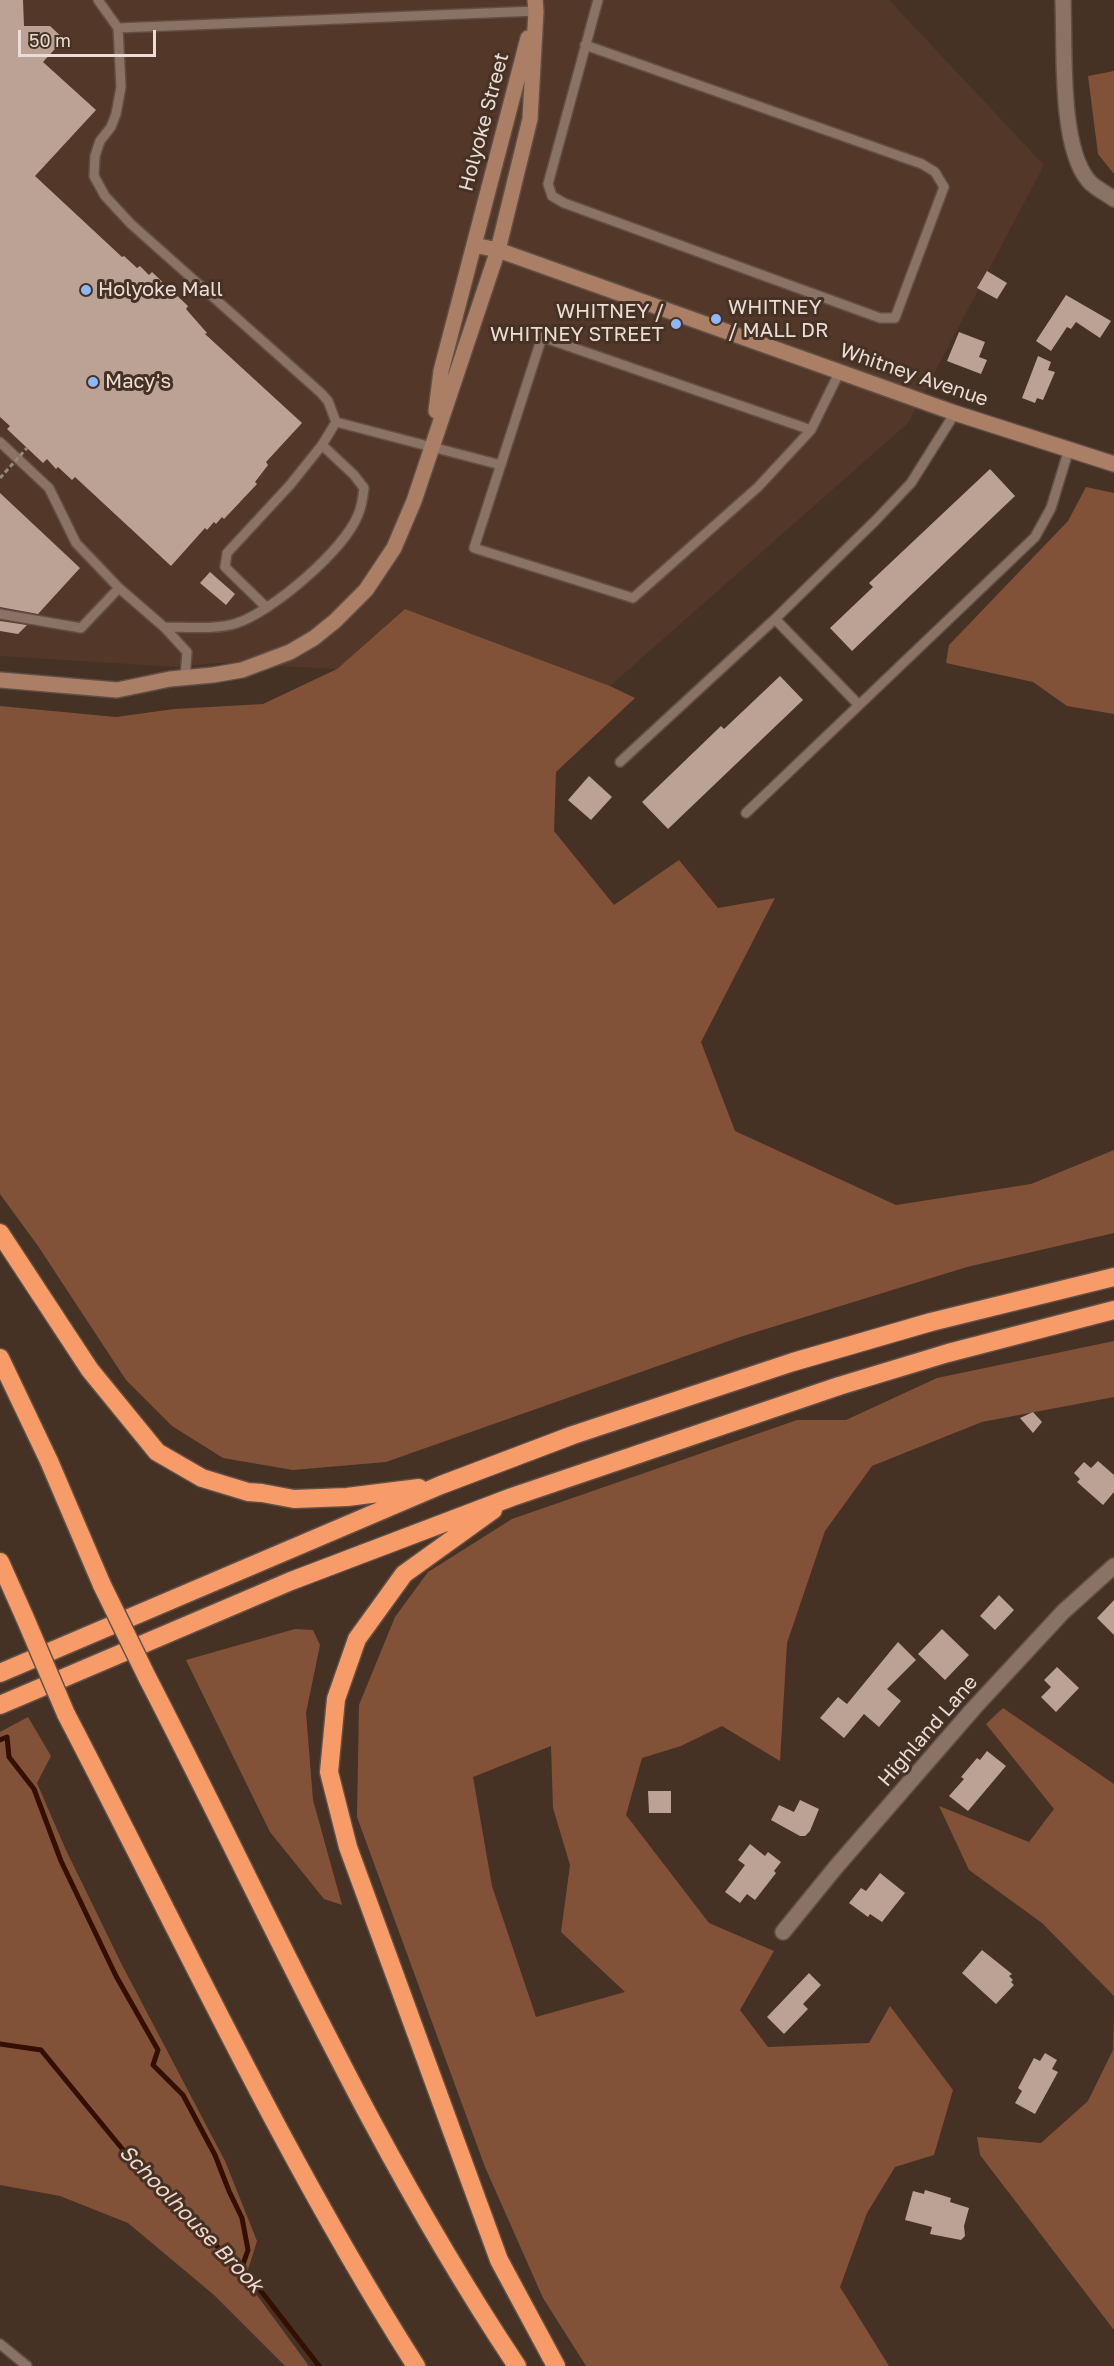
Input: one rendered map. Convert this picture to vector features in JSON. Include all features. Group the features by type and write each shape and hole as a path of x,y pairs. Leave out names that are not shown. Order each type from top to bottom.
{"highway":[{"path":"0,1233 90,1370 157,1452 202,1478 248,1492 294,1499 347,1497 441,1485"},
{"path":"0,1673 441,1485 635,1413 793,1362 941,1320 1114,1277"},
{"path":"0,1705 302,1577 512,1497 839,1386 948,1353 1114,1310"},
{"path":"0,1358 49,1461 102,1585 372,2122 454,2266 517,2366"},
{"path":"512,1497 404,1574 357,1639 336,1699 329,1772 348,1847 499,2260 556,2366"},
{"path":"0,1562 66,1714 280,2136 342,2246 416,2366"},
{"path":"0,1580 25,1618"}],"main road":[{"name":"Holyoke Street","path":"474,244 535,6"},
{"name":"Holyoke Street","path":"498,250 530,119 535,6"},
{"name":"Whitney Avenue","path":"474,244 498,250 955,413 1114,464"},
{"path":"431,446 441,371 474,244"},
{"path":"0,680 117,690 170,679 242,670 266,662 314,638 351,607 379,573 394,548 414,501 498,250"}],"street":[{"path":"1063,0 1067,115 1074,156 1088,181 1114,199"},
{"name":"Highland Lane","path":"783,1932 967,1716 1086,1588 1114,1566"}],"lane":[{"path":"99,0 118,28 121,87 116,114 111,127 100,141 95,156 94,176 105,196 131,224 321,393 328,401 336,422"},
{"path":"585,45 922,164 935,172 944,187 895,318 879,318 564,203 552,196 549,184 585,45 597,0"},
{"path":"118,28 535,6"},
{"path":"811,430 542,338 474,548 633,598 758,487 811,430 840,371"},
{"path":"620,762 775,619 911,483 955,413"},
{"path":"266,607 225,567 227,553 290,485 322,445 336,422"},
{"path":"336,422 501,465"},
{"path":"0,442 49,488 76,543 119,588 164,627 187,652 185,678"},
{"path":"164,627 199,628 236,624 266,607 309,576 344,536 358,516 364,488 354,475 322,445"},
{"path":"746,813 1035,537 1051,508 1069,449"},
{"path":"0,614 81,628 119,588"},
{"path":"775,619 858,704"},
{"path":"0,2344 27,2366"}],"path":[{"path":"0,478 27,448"}],"shaded area":[{"name":"Holyoke Mall","path":"0,0 889,0 1044,165 908,423 610,686 405,609 337,669 217,663 177,667 0,656"},
{"path":"1114,71 1114,174 1098,154 1088,76"},
{"path":"1086,487 1114,493 1114,714 1067,706 1033,682 946,663 949,645 1068,521"},
{"path":"405,609 610,686 635,698 556,772 554,831 614,905 679,860 718,908 775,898 701,1042 735,1131 896,1205 1031,1184 1114,1150 1114,1233 967,1267 740,1337 386,1462 293,1470 223,1458 172,1426 126,1380 38,1246 0,1194 0,706 116,717 174,709 263,704 337,669"},
{"path":"1114,1341 1114,1397 982,1422 872,1466 825,1531 787,1643 780,1761 722,1726 681,1746 642,1758 626,1815 709,1923 774,1951 740,2010 768,2047 869,2043 890,2006 953,2090 934,2155 895,2167 867,2213 840,2287 889,2366 586,2366 543,2298 485,2167 357,1817 359,1705 395,1617 428,1572 512,1519 797,1420 846,1420 937,1378","holes":["551,1746 553,1808 570,1865 561,1932 625,1992 536,2017 492,1886 473,1777"]},
{"path":"295,1629 313,1630 320,1645 306,1713 313,1800 342,1905 324,1899 270,1832 186,1660"},
{"path":"1003,1708 1114,1784 1114,1996 1042,1923 969,1870 939,1806 1029,1842 1054,1809 986,1724"},
{"path":"28,1717 51,1756 37,1783 65,1848 121,1963 225,2161 257,2241 245,2279 309,2366 285,2366 214,2295 128,2223 60,2196 0,2185 0,1732"},
{"path":"1114,2015 1114,2330 980,2155 977,2137 1041,2143 1088,2101 1113,2050"}],"building":[{"name":"Holyoke Mall","path":"0,0 23,0 24,26 50,26 64,39 43,62 96,110 35,176 122,257 124,256 137,268 140,266 149,275 152,272 188,306 186,309 207,333 205,334 302,423 266,462 268,465 255,482 257,484 224,519 222,517 216,524 214,522 207,530 205,528 171,566 75,477 72,480 58,467 56,469 47,459 43,463 7,429 10,426 0,417"},
{"path":"987,271 1007,283 997,299 977,288"},
{"path":"1066,295 1111,321 1100,338 1076,322 1071,329 1067,327 1051,351 1036,341"},
{"path":"959,332 985,342 979,357 987,360 981,374 947,361"},
{"path":"1038,356 1051,362 1048,370 1055,372 1043,400 1037,398 1035,403 1022,398"},
{"path":"990,469 1015,496 852,651 830,628 873,587 869,583"},
{"path":"0,493 80,568 38,614 0,607"},
{"path":"210,572 235,594 226,605 200,583"},
{"path":"0,621 27,625 18,634 0,631"},
{"path":"780,676 803,700 668,829 642,802 721,726 724,729"},
{"path":"589,776 612,797 591,820 568,800"},
{"path":"1033,1412 1042,1422 1033,1433 1020,1418"},
{"path":"1098,1461 1114,1475 1114,1492 1103,1505 1077,1482 1080,1479 1074,1473 1084,1462 1091,1468"},
{"path":"999,1595 1014,1610 995,1630 980,1616"},
{"path":"1114,1600 1114,1635 1097,1618"},
{"path":"942,1629 969,1655 945,1680 918,1654"},
{"path":"898,1642 916,1660 887,1689 901,1701 879,1727 864,1714 844,1738 820,1718 838,1697 847,1704"},
{"path":"1057,1667 1079,1688 1056,1712 1041,1697 1051,1687 1044,1680"},
{"path":"987,1751 1006,1766 968,1811 949,1796 964,1779 961,1777 977,1758 980,1760"},
{"path":"648,1791 671,1791 671,1813 649,1813"},
{"path":"800,1800 819,1809 810,1831 805,1836 800,1836 771,1820 779,1805 794,1812"},
{"path":"750,1844 765,1856 768,1852 781,1862 774,1871 776,1873 755,1900 747,1894 740,1903 725,1892 745,1865 738,1860"},
{"path":"880,1873 905,1893 882,1922 870,1914 868,1917 849,1903 861,1888 866,1891"},
{"path":"982,1950 1012,1974 1009,1976 1014,1985 996,2004 962,1973"},
{"path":"809,1973 821,1985 803,2004 808,2009 784,2034 767,2017"},
{"path":"1045,2053 1057,2060 1052,2069 1058,2072 1035,2114 1015,2103 1022,2091 1018,2088 1034,2058 1040,2061"},
{"path":"925,2190 951,2198 950,2202 969,2208 964,2226 965,2236 961,2240 930,2234 932,2227 905,2220 913,2191 924,2194"}],"waterway":[{"path":"0,1740 7,1737 9,1757 34,1789 61,1861 116,1976 158,2050 153,2065 183,2095 215,2155 242,2218 248,2250 241,2270"},
{"name":"Schoolhouse Brook","path":"0,2044 41,2050 147,2179 254,2282 319,2366"}],"place":[{"name":"Holyoke Mall","path":"86,290"},
{"name":"WHITNEY / MALL DR","path":"716,319"},
{"name":"WHITNEY / WHITNEY STREET","path":"676,324"},
{"name":"Macy's","path":"93,382"}]}
